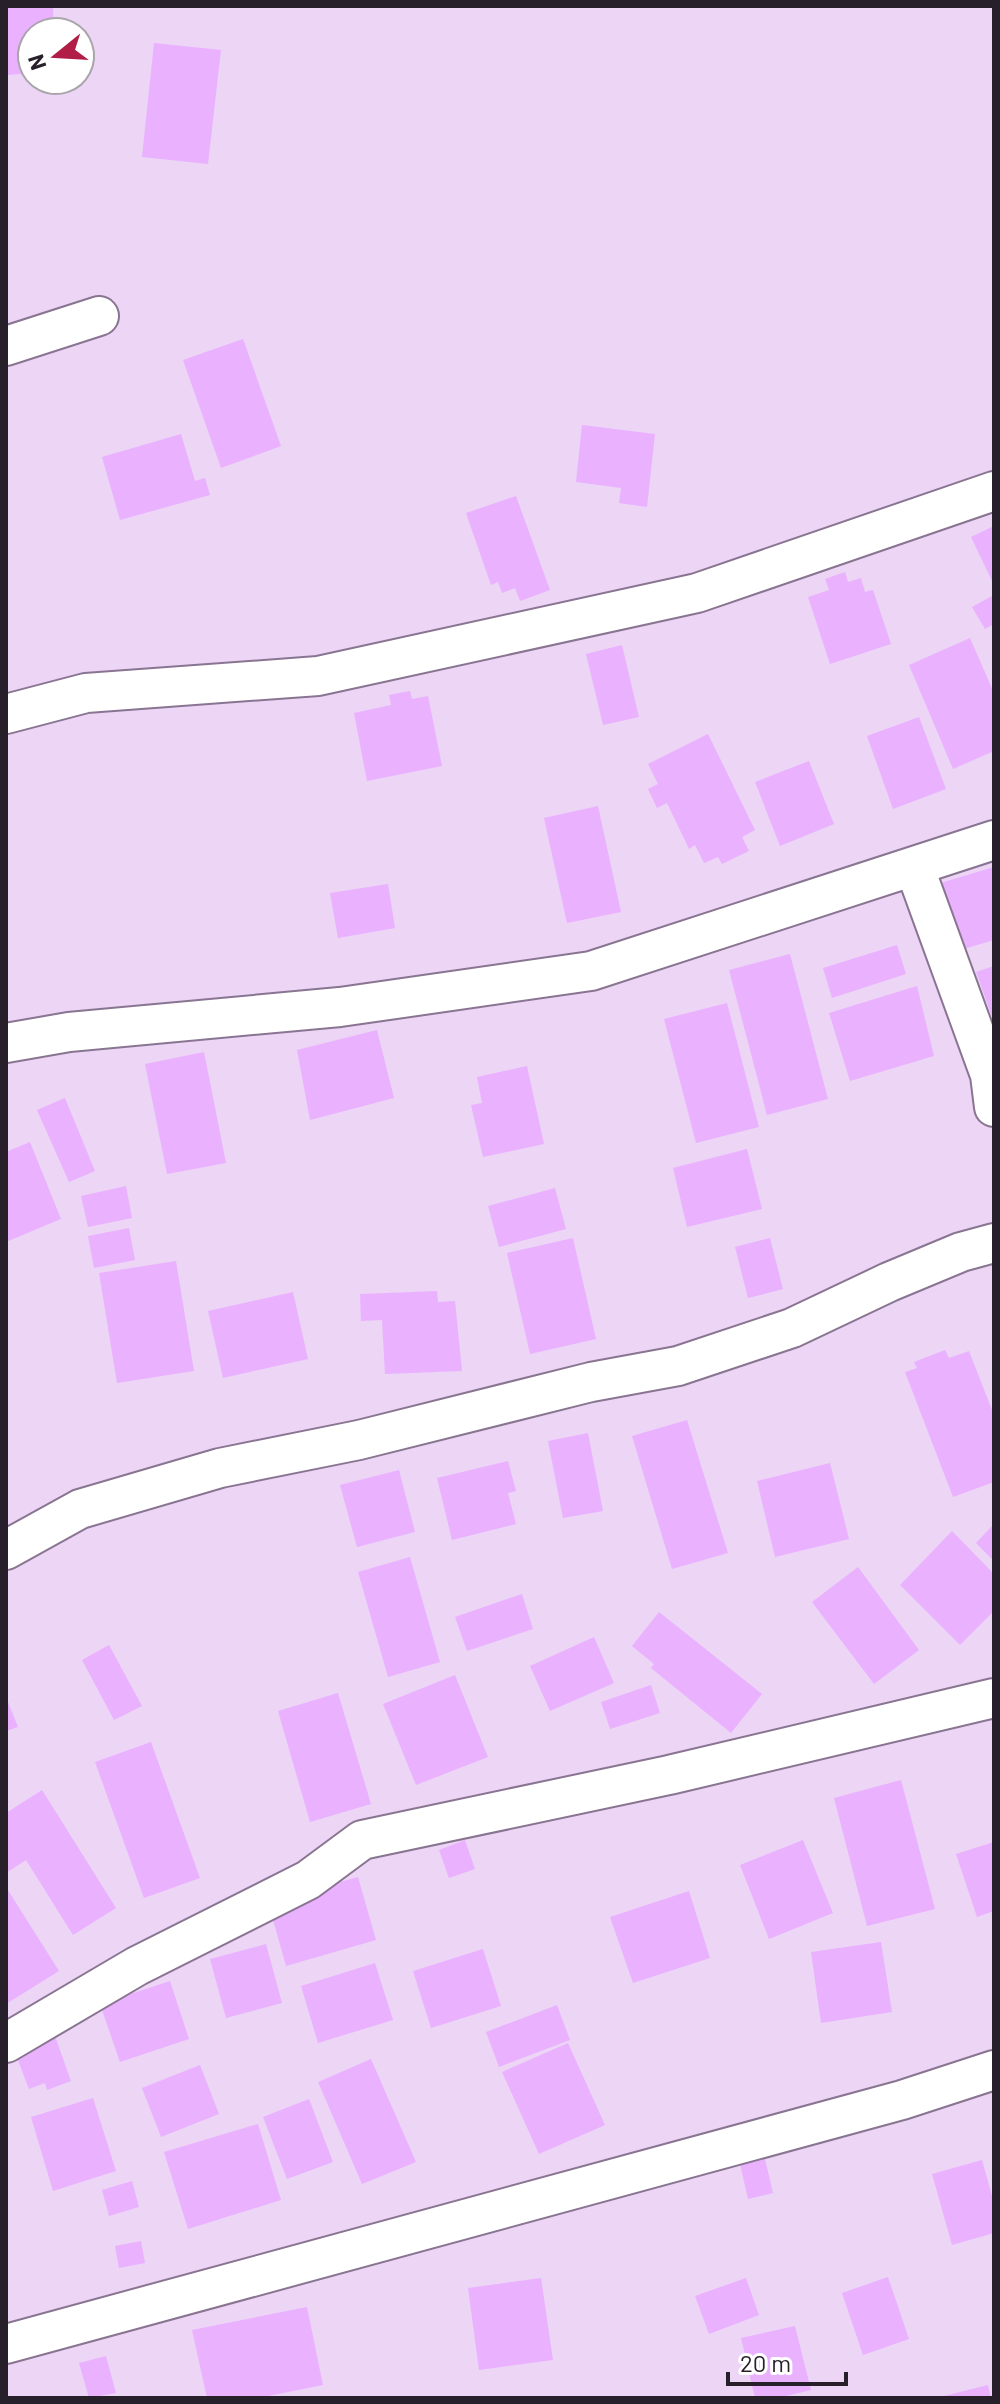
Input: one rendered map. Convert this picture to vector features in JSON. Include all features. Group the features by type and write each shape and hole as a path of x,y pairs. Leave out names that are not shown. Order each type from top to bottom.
{"street":[{"path":"6,346 99,316"},
{"path":"6,714 86,693 318,676 697,593 994,491"},
{"path":"6,1043 69,1032 340,1007 591,971 994,840"},
{"path":"914,866 990,1075 994,1107"},
{"path":"6,1550 80,1509 220,1468 359,1440 591,1382 678,1366 792,1328 904,1276 994,1243"},
{"path":"6,2043 137,1966 308,1880 362,1840 669,1775 994,1698"},
{"path":"6,2344 902,2100 994,2070"}],"building":[{"path":"6,6 53,6 53,16 16,16 16,74 8,75"},
{"path":"154,43 221,50 208,164 142,157"},
{"path":"243,339 281,446 221,468 183,360"},
{"path":"582,425 655,434 647,507 619,503 621,488 576,482"},
{"path":"181,434 195,481 205,478 210,495 120,520 102,457"},
{"path":"516,496 550,590 520,601 515,588 502,593 498,582 491,585 466,513"},
{"path":"994,526 994,585 971,537"},
{"path":"845,572 848,582 861,578 865,592 873,590 891,644 830,664 808,597 829,590 825,579"},
{"path":"994,595 994,624 985,629 972,607"},
{"path":"970,638 994,693 994,751 953,769 909,665"},
{"path":"622,645 639,717 603,725 586,654"},
{"path":"410,691 412,699 428,696 442,766 367,781 354,713 391,705 389,695"},
{"path":"919,717 946,789 893,809 867,736"},
{"path":"708,734 755,830 742,837 749,851 722,864 718,857 704,863 695,845 689,849 667,803 657,808 648,789 658,784 648,764"},
{"path":"809,761 834,824 780,846 755,782"},
{"path":"598,806 621,912 567,923 544,818"},
{"path":"994,867 994,940 957,951 937,884"},
{"path":"388,884 395,928 338,938 330,893"},
{"path":"897,945 906,974 832,998 823,968"},
{"path":"790,954 828,1099 767,1115 729,970"},
{"path":"994,966 994,1022 976,972"},
{"path":"917,986 934,1056 850,1081 829,1013"},
{"path":"727,1003 759,1127 696,1143 664,1019"},
{"path":"377,1030 394,1098 310,1120 297,1050"},
{"path":"204,1052 226,1163 167,1174 145,1064"},
{"path":"527,1066 544,1144 483,1157 471,1105 482,1103 477,1077"},
{"path":"65,1098 95,1171 69,1182 37,1110"},
{"path":"30,1142 61,1219 6,1242 6,1152"},
{"path":"747,1149 762,1209 687,1227 673,1168"},
{"path":"126,1186 132,1218 88,1227 81,1196"},
{"path":"555,1188 566,1229 499,1247 488,1206"},
{"path":"129,1228 135,1260 94,1268 88,1236"},
{"path":"573,1238 596,1339 530,1354 507,1253"},
{"path":"770,1238 783,1289 748,1298 735,1247"},
{"path":"176,1261 194,1371 117,1383 99,1273"},
{"path":"437,1291 438,1302 455,1301 462,1371 385,1374 382,1320 361,1321 360,1294"},
{"path":"293,1292 308,1359 223,1378 208,1311"},
{"path":"945,1350 949,1358 969,1351 994,1415 994,1482 953,1497 905,1372 917,1368 914,1362"},
{"path":"687,1420 728,1553 672,1569 632,1436"},
{"path":"588,1433 603,1511 563,1518 548,1441"},
{"path":"508,1461 516,1491 508,1493 516,1524 452,1540 437,1478"},
{"path":"830,1463 849,1539 775,1557 757,1481"},
{"path":"399,1470 415,1532 357,1547 340,1485"},
{"path":"994,1524 994,1561 976,1543"},
{"path":"952,1531 994,1574 994,1611 960,1645 900,1585"},
{"path":"410,1557 440,1662 388,1677 358,1572"},
{"path":"858,1567 919,1650 874,1684 812,1602"},
{"path":"522,1594 533,1629 467,1651 455,1617"},
{"path":"659,1612 762,1694 731,1733 651,1668 654,1664 632,1646"},
{"path":"594,1637 614,1683 550,1711 530,1666"},
{"path":"109,1645 142,1706 114,1720 82,1660"},
{"path":"455,1675 488,1757 416,1785 383,1704"},
{"path":"651,1685 660,1713 610,1729 601,1702"},
{"path":"338,1693 371,1804 310,1822 278,1711"},
{"path":"6,1697 18,1727 6,1731"},
{"path":"151,1742 200,1878 144,1898 95,1762"},
{"path":"901,1780 935,1909 867,1926 834,1798"},
{"path":"42,1790 116,1908 73,1935 26,1860 6,1873 6,1813"},
{"path":"465,1840 475,1869 449,1878 439,1850"},
{"path":"803,1840 833,1913 769,1939 740,1865"},
{"path":"994,1842 994,1911 977,1917 956,1854"},
{"path":"358,1877 376,1940 286,1966 268,1902"},
{"path":"6,1887 59,1971 6,2004"},
{"path":"689,1891 710,1958 633,1983 610,1917"},
{"path":"881,1942 892,2012 821,2023 811,1952"},
{"path":"266,1944 282,2003 226,2018 210,1959"},
{"path":"483,1949 501,2006 431,2028 413,1971"},
{"path":"375,1963 393,2020 318,2043 301,1986"},
{"path":"170,1981 189,2039 120,2062 100,2004"},
{"path":"557,2005 570,2040 499,2067 486,2032"},
{"path":"55,2036 71,2081 47,2090 45,2083 29,2089 14,2050"},
{"path":"568,2043 605,2125 539,2154 502,2072"},
{"path":"371,2059 416,2162 362,2184 318,2082"},
{"path":"200,2065 219,2114 161,2137 142,2088"},
{"path":"93,2098 116,2171 53,2191 31,2117"},
{"path":"309,2099 333,2162 287,2179 263,2117"},
{"path":"258,2124 281,2200 188,2229 164,2152"},
{"path":"765,2159 773,2193 748,2199 740,2164"},
{"path":"982,2160 994,2203 994,2233 952,2245 932,2174"},
{"path":"132,2181 139,2207 109,2216 102,2190"},
{"path":"141,2241 145,2263 119,2268 115,2246"},
{"path":"888,2277 909,2339 863,2355 842,2293"},
{"path":"541,2278 553,2360 479,2370 468,2288"},
{"path":"746,2278 759,2315 709,2334 695,2296"},
{"path":"307,2307 323,2385 258,2398 207,2398 192,2330"},
{"path":"795,2326 811,2390 778,2398 755,2398 741,2338"},
{"path":"106,2356 116,2393 89,2398 79,2363"},
{"path":"988,2385 991,2398 940,2398 940,2397"}]}
